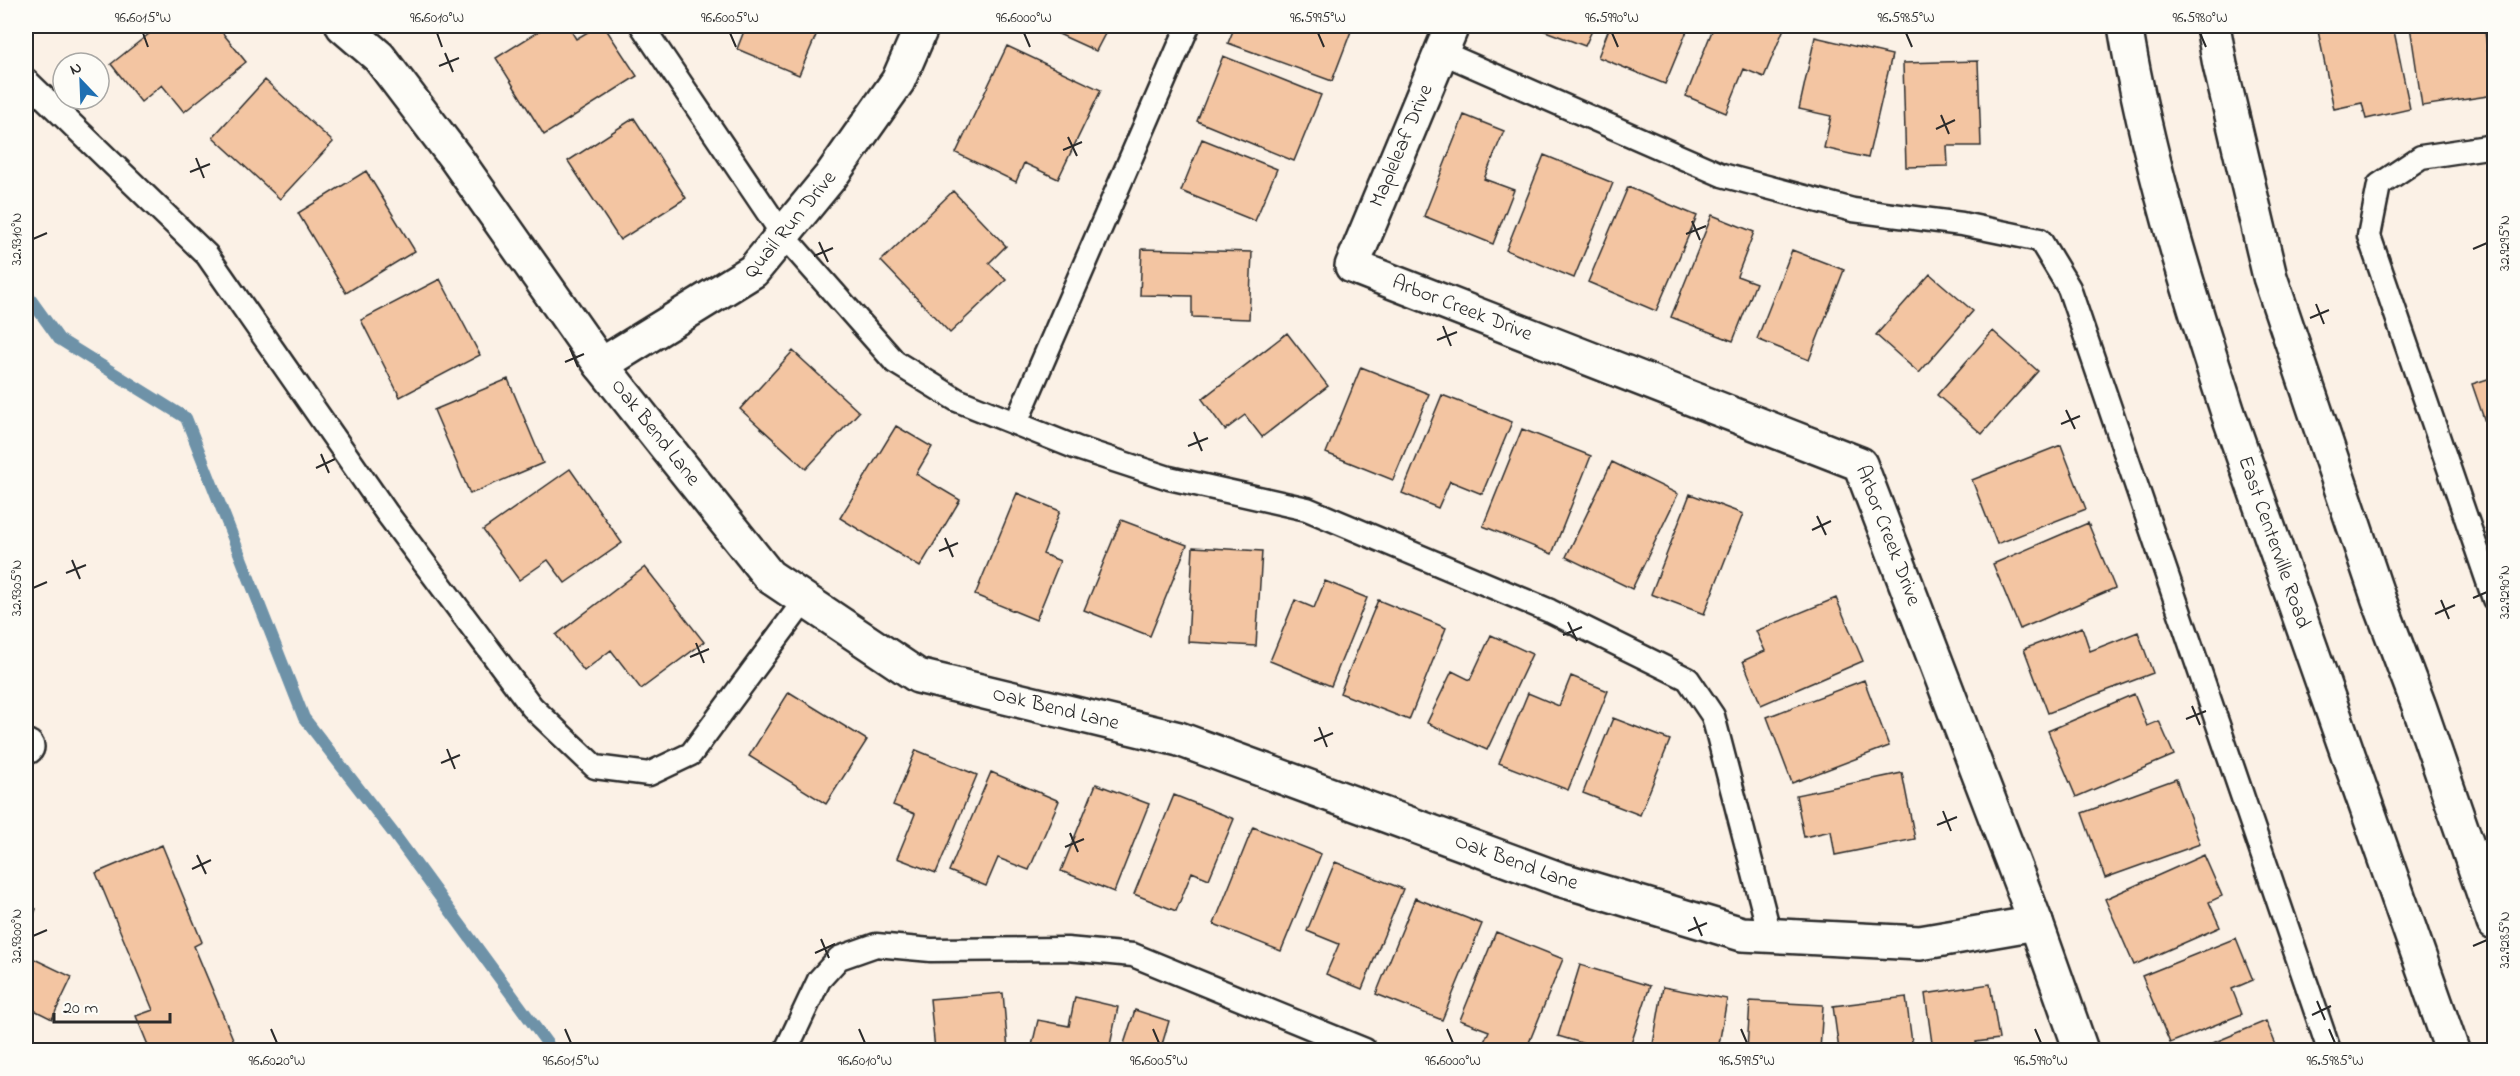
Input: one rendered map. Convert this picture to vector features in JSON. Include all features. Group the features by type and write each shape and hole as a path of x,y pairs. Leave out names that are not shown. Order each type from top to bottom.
{"street":[{"name":"Oak Bend Lane","path":"343,26 379,57 455,157 601,365 769,576 918,676 1179,739 1559,879 1742,933 1920,943 2036,923"},
{"name":"Quail Run Drive","path":"601,365 753,272 831,176 898,81 922,26"},
{"name":"East Centerville Road","path":"2125,26 2142,118 2161,194 2228,414 2306,630 2452,1050"},
{"path":"2213,26 2220,65 2270,277 2379,600 2419,706 2494,923"},
{"name":"Mapleleaf Drive","path":"1352,266 1446,39"},
{"name":"Arbor Creek Drive","path":"1352,266 1860,464 2036,923 2081,1050"}],"lane":[{"path":"642,26 783,235 895,362 957,400 1077,448 1169,478 1307,509 1550,611 1688,679 1713,716 1770,935"},
{"path":"1016,423 1188,26"},
{"path":"1446,39 1722,175 1853,210 1962,224 2040,240 2069,288 2329,1050"},
{"path":"26,80 207,255 386,512 532,707 595,767 649,774 691,754 805,600"},
{"path":"2494,146 2421,157 2379,185 2369,236 2494,599"},
{"path":"786,1050 819,980 839,958 876,945 931,950 1068,949 1133,955 1365,1050"}],"building":[{"path":"159,26 217,26 246,62 184,112 162,85 141,102 111,64"},
{"path":"547,26 568,26 576,39 598,26 604,26 637,76 544,135 496,58"},
{"path":"746,26 820,26 799,75 737,49"},
{"path":"1041,26 1109,26 1096,51"},
{"path":"1235,26 1353,26 1332,81 1228,43"},
{"path":"1532,26 1594,26 1585,46"},
{"path":"1610,26 1689,26 1665,84 1598,57"},
{"path":"1714,26 1785,26 1764,77 1744,69 1726,113 1686,96"},
{"path":"2317,26 2393,26 2410,109 2366,119 2362,103 2334,109"},
{"path":"2410,26 2484,26 2494,95 2422,106"},
{"path":"1815,37 1892,55 1868,158 1824,148 1831,116 1799,109"},
{"path":"1007,46 1101,90 1058,179 1024,163 1016,182 956,153"},
{"path":"1223,56 1321,95 1294,161 1197,121"},
{"path":"1978,61 1981,146 1947,146 1948,166 1906,167 1903,63"},
{"path":"265,80 333,142 280,199 213,137"},
{"path":"1464,115 1504,131 1484,179 1514,190 1493,244 1424,216"},
{"path":"634,118 686,198 620,240 568,161"},
{"path":"1202,139 1277,169 1255,221 1181,191"},
{"path":"1544,155 1613,183 1574,278 1506,250"},
{"path":"366,171 415,251 346,293 298,213"},
{"path":"1628,187 1697,216 1656,311 1588,282"},
{"path":"953,191 1006,246 989,263 1006,280 950,333 881,261"},
{"path":"1712,215 1754,232 1737,276 1756,283 1733,341 1671,317"},
{"path":"1142,249 1252,252 1249,319 1192,317 1192,296 1140,295"},
{"path":"1792,250 1844,270 1809,360 1757,339"},
{"path":"1930,274 1973,311 1919,373 1876,335"},
{"path":"440,279 480,355 400,397 361,320"},
{"path":"1993,331 2038,371 1982,434 1937,395"},
{"path":"1287,333 1328,386 1262,437 1245,415 1225,430 1202,399"},
{"path":"793,351 859,412 806,469 740,409"},
{"path":"1361,367 1429,394 1393,480 1326,453"},
{"path":"2494,377 2494,448 2472,384"},
{"path":"508,379 543,463 470,494 434,410"},
{"path":"1442,395 1512,422 1482,494 1450,481 1438,508 1402,493"},
{"path":"896,426 932,447 916,474 960,500 920,567 840,518"},
{"path":"1522,429 1591,456 1552,554 1483,526"},
{"path":"2061,445 2086,509 1997,544 1972,480"},
{"path":"1612,462 1678,494 1632,589 1566,557"},
{"path":"570,469 622,543 565,583 548,560 519,580 483,530"},
{"path":"1017,493 1060,511 1043,554 1060,561 1036,620 975,595"},
{"path":"1690,494 1743,514 1704,614 1651,594"},
{"path":"1121,520 1187,545 1150,636 1084,610"},
{"path":"2088,523 2115,588 2020,629 1993,564"},
{"path":"1193,547 1262,551 1256,646 1188,642"},
{"path":"645,567 704,642 641,689 611,650 584,671 556,635"},
{"path":"1325,581 1367,598 1331,686 1270,661 1295,600 1314,608"},
{"path":"1836,598 1863,661 1761,705 1743,661 1765,651 1756,631"},
{"path":"1378,600 1446,628 1409,720 1340,693"},
{"path":"2082,627 2090,651 2138,632 2153,673 2048,713 2024,649"},
{"path":"1491,635 1532,654 1487,750 1427,723 1452,671 1470,680"},
{"path":"1571,676 1608,691 1568,790 1499,763 1528,693 1559,706"},
{"path":"1864,680 1889,746 1792,783 1767,717"},
{"path":"789,692 867,740 826,804 749,756"},
{"path":"2134,694 2147,726 2159,721 2174,755 2076,797 2048,731"},
{"path":"1613,718 1670,740 1640,815 1583,793"},
{"path":"916,750 977,775 936,873 897,858 915,814 893,805"},
{"path":"991,772 1059,801 1029,870 998,858 986,886 949,871"},
{"path":"1902,773 1915,839 1835,855 1831,831 1804,837 1796,795"},
{"path":"2176,779 2200,844 2105,878 2082,813"},
{"path":"1096,784 1149,804 1114,892 1061,871"},
{"path":"1174,795 1234,819 1209,879 1192,872 1176,911 1134,894"},
{"path":"1253,827 1321,854 1281,951 1214,924"},
{"path":"162,845 202,942 194,946 236,1046 227,1050 150,1050 136,1016 153,1010 96,873"},
{"path":"2204,855 2222,896 2209,902 2220,927 2134,965 2105,899"},
{"path":"1335,862 1403,889 1362,989 1326,974 1339,944 1307,931"},
{"path":"1415,898 1482,924 1442,1020 1376,994"},
{"path":"26,905 36,909 26,935"},
{"path":"1496,932 1563,959 1526,1050 1499,1050 1483,1044 1489,1031 1460,1020"},
{"path":"2236,938 2253,980 2232,989 2242,1014 2170,1043 2142,976"},
{"path":"30,957 72,977 52,1019 26,1006 26,967"},
{"path":"1580,965 1650,986 1629,1050 1594,1050 1595,1047 1558,1036"},
{"path":"1990,984 1999,1039 1976,1042 1977,1050 1933,1050 1925,994"},
{"path":"1663,987 1727,999 1718,1050 1652,1050"},
{"path":"1003,993 1008,1050 935,1050 930,999"},
{"path":"1075,997 1118,1007 1109,1050 1031,1050 1038,1020 1069,1026"},
{"path":"1906,997 1913,1050 1839,1050 1833,1006"},
{"path":"1750,1001 1823,1005 1820,1050 1747,1050"},
{"path":"1135,1010 1169,1021 1161,1048 1169,1050 1122,1050"},
{"path":"2266,1021 2278,1050 2196,1050"}],"waterway":[{"path":"26,293 59,339 186,418 304,718 394,834 552,1050"}]}
